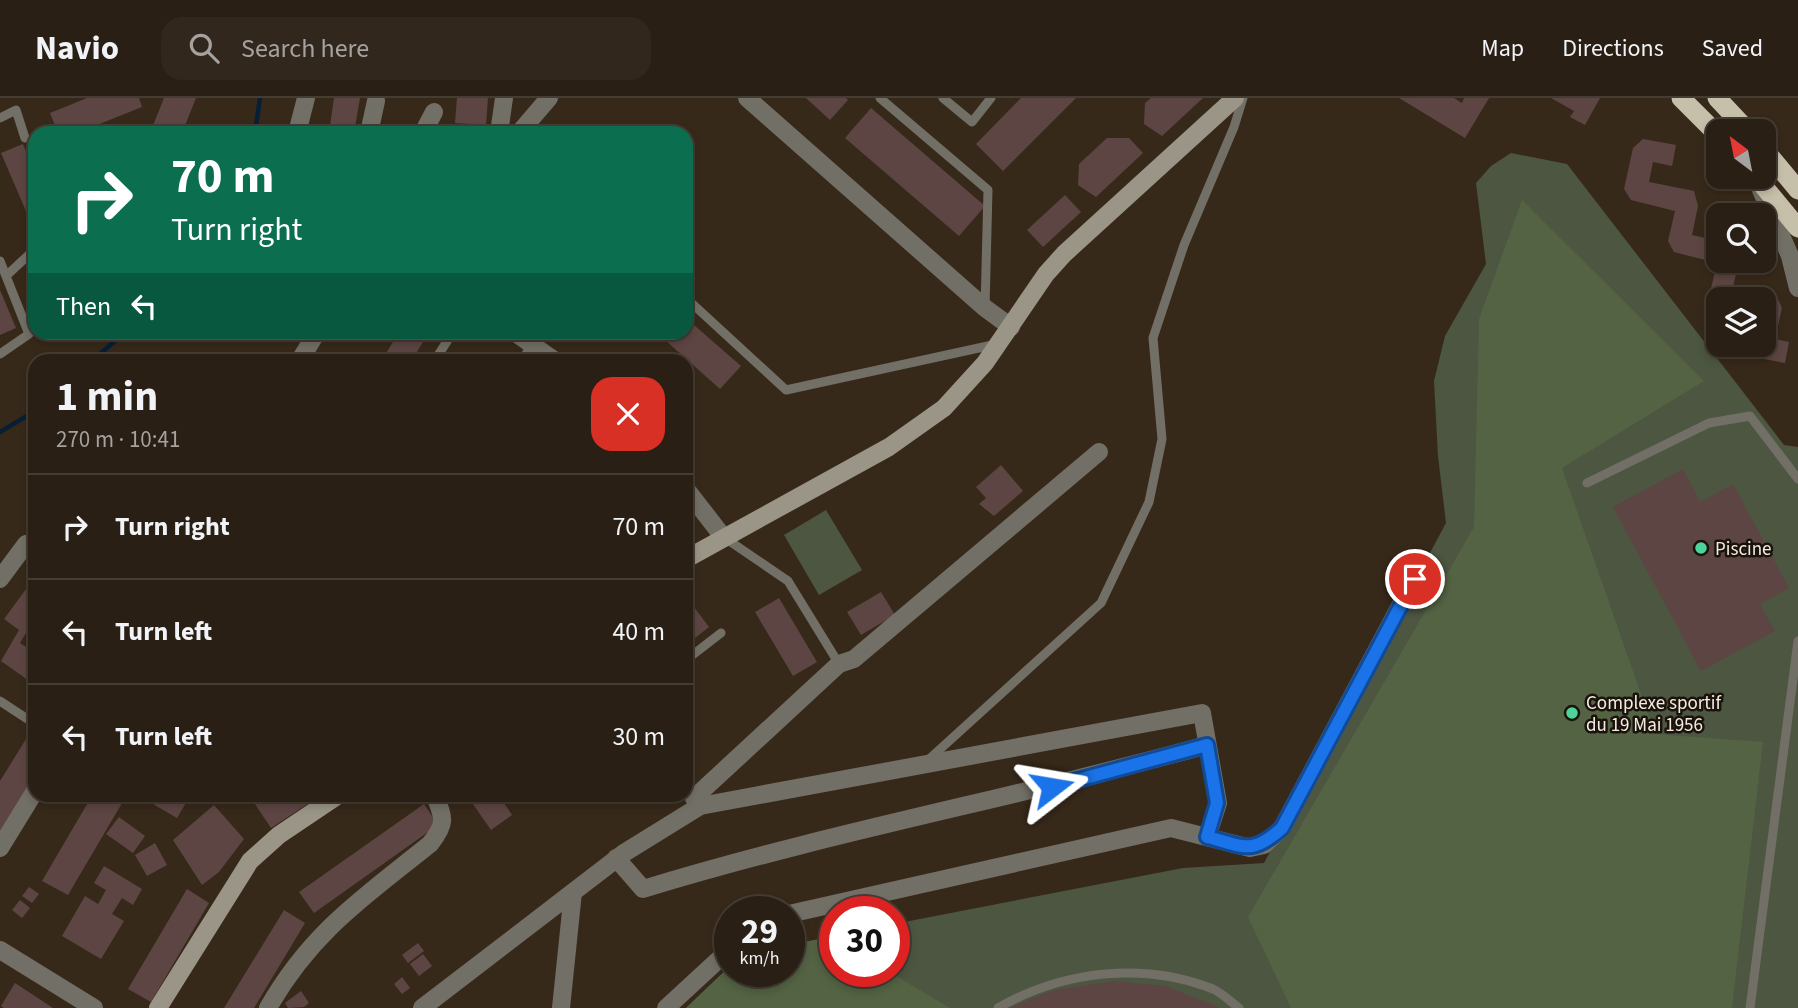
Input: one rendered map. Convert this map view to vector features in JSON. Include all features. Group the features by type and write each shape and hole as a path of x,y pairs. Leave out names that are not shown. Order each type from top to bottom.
{"highway":[{"path":"1681,98 1706,123"},
{"path":"1717,98 1737,119"},
{"path":"1776,163 1798,190"},
{"path":"1766,189 1798,228"}],"main road":[{"path":"693,555 889,447 944,408 999,344 1046,274 1064,254 1234,98"},
{"path":"158,1008 250,861 279,835 328,802"}],"street":[{"path":"299,126 306,98"},
{"path":"500,126 504,98"},
{"path":"525,126 549,98"},
{"path":"747,98 985,308 1011,327"},
{"path":"371,126 376,101"},
{"path":"427,126 434,112"},
{"path":"1761,189 1790,256 1798,288"},
{"path":"525,340 545,354"},
{"path":"700,806 694,798 839,664 855,659 1099,452"},
{"path":"693,498 724,538"},
{"path":"0,579 26,544"},
{"path":"805,911 1171,828 1250,848 1264,845 1282,828 1415,579"},
{"path":"422,1008 616,858 700,806 1202,713 1217,803 1207,837"},
{"path":"616,858 643,888 722,865 1077,781 1207,745"},
{"path":"0,848 28,802"},
{"path":"268,1008 287,975 327,927 430,844 443,830 443,815 437,802"},
{"path":"561,1008 573,892"},
{"path":"0,950 94,1008"},
{"path":"666,1008 714,964"}],"lane":[{"path":"880,98 989,190 985,308"},
{"path":"943,98 972,122 991,98"},
{"path":"923,764 1101,603 1149,502 1162,439 1153,338 1184,245 1234,127 1243,98"},
{"path":"0,118 16,110 25,138"},
{"path":"6,276 28,256"},
{"path":"0,261 28,331"},
{"path":"693,304 786,390 999,344"},
{"path":"0,354 28,335"},
{"path":"526,354 532,345"},
{"path":"1587,483 1709,423 1750,416 1798,479"},
{"path":"724,538 788,581 839,664"},
{"path":"693,655 722,633"},
{"path":"1750,1008 1798,641"},
{"path":"0,701 28,719"},
{"path":"998,1008 1023,994 1083,975 1149,973 1214,990 1239,1008"}],"green space":[{"name":"Complexe sportif du 19 Mai 1956","path":"1511,153 1567,164 1706,344 1706,357 1716,357 1784,445 1798,447 1798,1008 686,1008 714,981 714,987 805,987 805,942 819,939 819,987 910,987 910,921 1183,868 1264,863 1446,523 1438,456 1434,381 1445,336 1486,264 1476,183 1491,166"},
{"path":"1522,200 1704,381 1562,468 1655,734 1763,742 1732,1008 1291,1008 1248,917 1474,527 1479,319"},
{"path":"826,510 862,570 819,595 784,535"},
{"path":"819,939 819,987 910,987 910,984 950,1008 686,1008 714,981 714,987 805,987 805,942"}],"building":[{"path":"87,98 139,98 142,107 94,126 55,126 50,113"},
{"path":"164,98 196,98 185,126 153,126"},
{"path":"334,98 360,98 355,126 330,126"},
{"path":"457,98 488,98 486,125 455,123"},
{"path":"806,98 846,98 848,100 830,120"},
{"path":"1021,98 1076,98 1003,171 976,144"},
{"path":"1151,98 1203,98 1162,136 1144,124 1145,103"},
{"path":"1399,98 1454,98 1462,103 1464,98 1489,98 1465,138"},
{"path":"1551,98 1600,98 1585,125 1570,117 1574,111"},
{"path":"871,108 985,206 959,236 845,138"},
{"path":"1107,138 1129,138 1143,153 1096,197 1078,185 1079,164"},
{"path":"1643,139 1676,145 1672,166 1653,162 1649,182 1694,191 1698,206 1692,235 1706,238 1706,260 1674,252 1668,241 1675,211 1631,200 1624,189 1633,148"},
{"path":"23,144 28,155 28,216 1,153"},
{"path":"1065,195 1081,212 1043,247 1027,230"},
{"path":"1715,273 1736,273 1733,287 1711,287"},
{"path":"0,290 16,328 0,335"},
{"path":"1776,295 1782,308 1776,335"},
{"path":"693,324 741,366 720,389 693,365 693,354 681,354 665,340 693,340"},
{"path":"1776,339 1789,342 1785,363 1759,358 1776,357"},
{"path":"394,340 424,340 416,354 386,354"},
{"path":"1001,465 1023,491 994,516 979,504 986,498 976,487"},
{"name":"Piscine","path":"1683,469 1700,502 1733,484 1789,588 1760,604 1775,631 1701,671 1613,507"},
{"path":"28,586 28,630 20,643 28,648 28,680 1,661 19,630 4,619"},
{"path":"881,592 895,615 861,635 847,612"},
{"path":"779,598 817,662 793,676 755,612"},
{"path":"693,608 709,627 693,640"},
{"path":"26,739 28,790 0,835 0,781"},
{"path":"88,802 123,802 68,895 42,881"},
{"path":"149,802 186,802 177,818"},
{"path":"258,802 311,802 271,828 255,804"},
{"path":"472,802 503,802 512,815 491,830"},
{"path":"424,804 438,825 314,913 299,892"},
{"path":"214,805 244,839 219,872 202,885 173,840"},
{"path":"119,817 145,836 133,853 106,834"},
{"path":"155,843 167,865 147,876 135,855"},
{"path":"104,866 142,889 133,905 122,898 112,914 124,921 101,959 62,936 85,896 98,904 106,890 94,883"},
{"path":"29,887 39,894 32,903 22,896"},
{"path":"187,889 209,903 151,1002 128,989"},
{"path":"20,900 30,908 22,918 12,910"},
{"path":"284,910 305,923 254,1008 224,1008"},
{"path":"418,943 424,951 408,963 402,955"},
{"path":"423,954 432,966 419,976 410,964"},
{"path":"402,977 410,988 402,994 394,984"},
{"path":"1114,981 1165,986 1221,1008 1008,1008 1055,990"},
{"path":"15,983 53,1008 4,1008 1,1006"},
{"path":"301,991 309,1003 304,1007 288,1008 285,1003"}],"waterway":[{"path":"256,126 260,98"},
{"path":"100,354 116,340"},
{"path":"0,432 28,415"}],"place":[{"name":"Piscine","path":"1701,548"},
{"name":"Complexe sportif du 19 Mai 1956","path":"1572,713"}],"route":[{"path":"1052,787 1207,745 1217,803 1207,837 1250,848 1264,845 1282,828 1415,579"}]}
